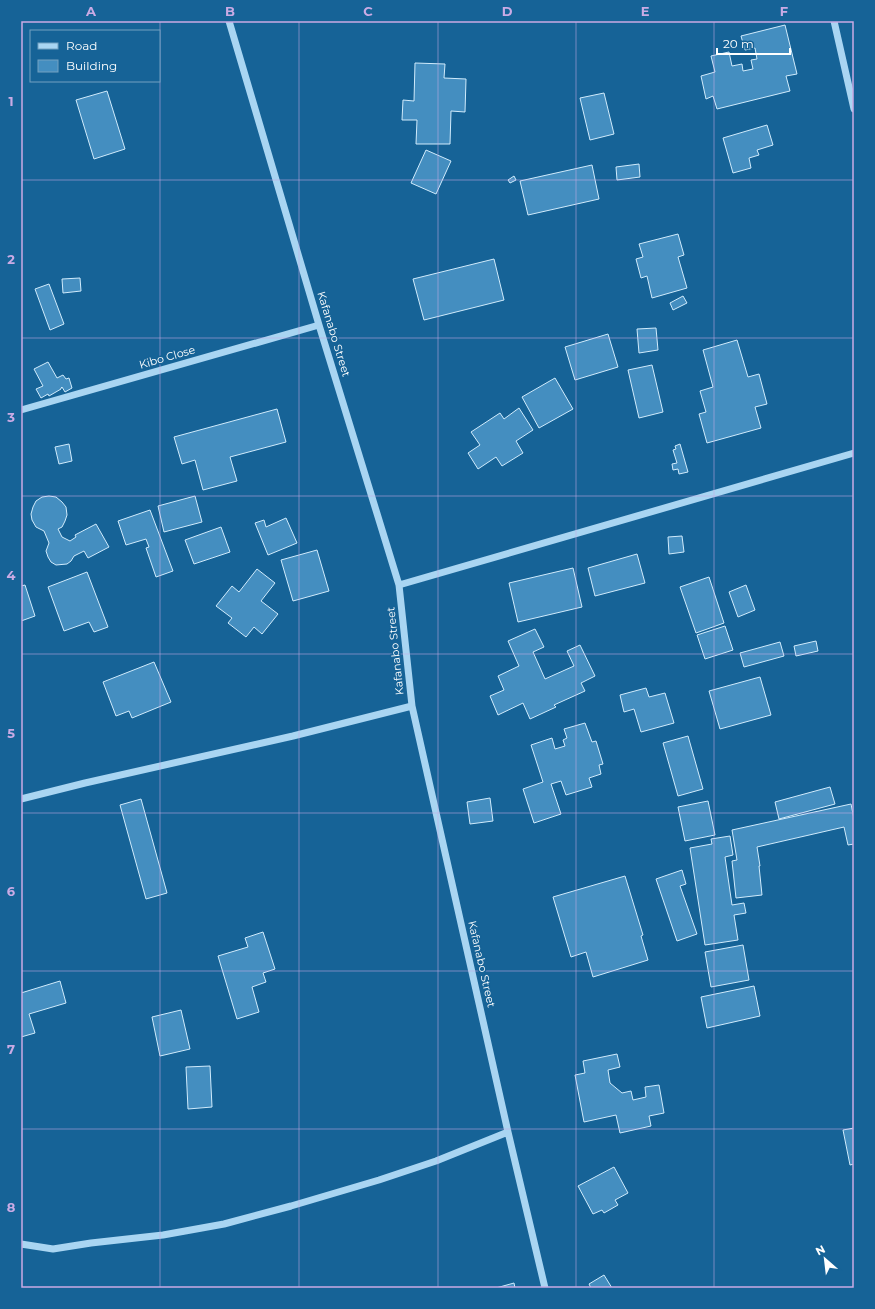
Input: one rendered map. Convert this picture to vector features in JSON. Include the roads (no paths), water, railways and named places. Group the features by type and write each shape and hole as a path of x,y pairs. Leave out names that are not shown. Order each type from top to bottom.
{"street":[{"name":"Kafanabo Street","path":"229,21 399,585 412,706 508,1132 545,1288"},
{"path":"834,21 854,109"},
{"name":"Kibo Close","path":"21,410 320,325"},
{"path":"399,585 854,453"},
{"path":"21,799 293,736 412,706"},
{"path":"21,1244 53,1249 91,1243 163,1236 224,1224 379,1180 436,1161 508,1132"}]}
